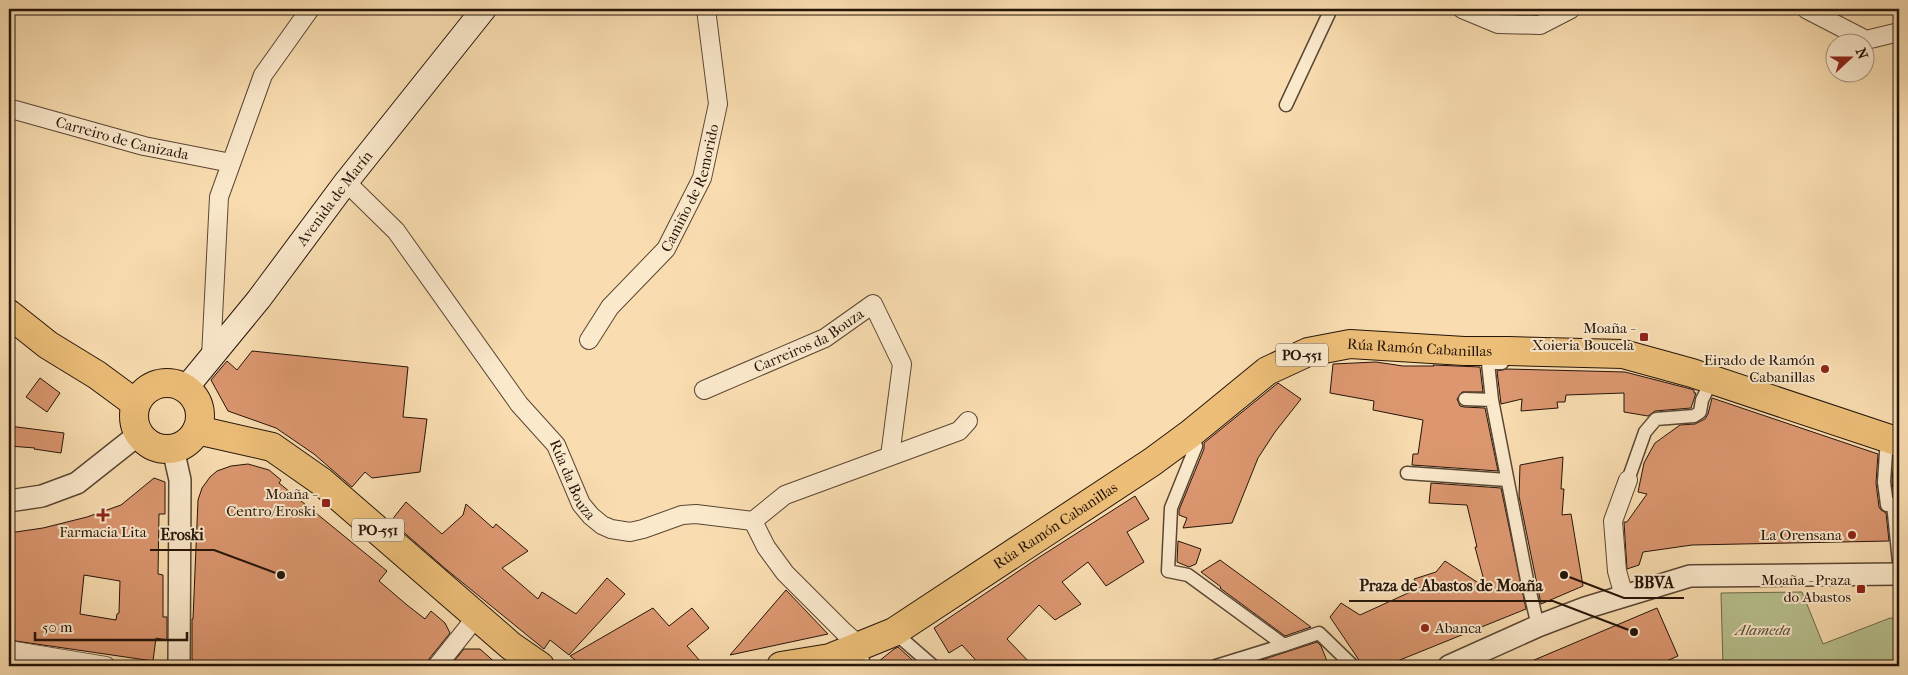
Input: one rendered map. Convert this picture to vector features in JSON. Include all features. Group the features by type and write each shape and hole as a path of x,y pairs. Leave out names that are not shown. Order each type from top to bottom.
{"main road":[{"name":"Avenida de Marín","path":"186,388 259,299 346,182 484,9"},
{"path":"9,314 48,345 96,375 135,403"},
{"name":"Rúa Ramón Cabanillas","path":"781,666 830,658 862,656 894,632 1145,467 1190,434 1267,371 1308,352 1350,344 1464,351 1624,354 1712,380 1893,440"},
{"path":"157,383 176,383 186,388 198,402 200,421 197,430 192,438 183,445 173,449 154,447 139,434 134,425 135,403 140,394 157,383"},
{"name":"PO-551","path":"197,430 272,447 322,482 511,646 540,666"}],"street":[{"path":"211,357 218,197 263,75 310,9"},
{"name":"Camiño de Remorido","path":"589,340 610,307 666,249 702,178 718,104 706,9"},
{"path":"1286,105 1331,9"},
{"path":"1462,9 1498,24 1540,25 1571,9"},
{"path":"1806,9 1866,40 1899,32"},
{"name":"Carreiro de Canizada","path":"15,110 144,146 231,163"},
{"name":"Rúa da Bouza","path":"346,182 396,230 518,404 556,445 581,504 591,516 602,525 611,529 630,532 682,515 696,514 753,521"},
{"name":"Carreiros da Bouza","path":"704,390 825,338 873,304 902,364 890,456"},
{"path":"1508,351 1508,363 1488,363 1492,400 1538,626"},
{"path":"1624,596 1617,571 1613,521 1645,432 1656,418 1694,416 1700,412 1702,400 1712,380"},
{"path":"1465,399 1492,400"},
{"path":"862,656 844,632 785,573 766,546 753,521 784,495 959,431 968,421"},
{"path":"9,502 42,496 76,483 139,434"},
{"path":"1190,434 1196,446 1170,508 1168,571 1188,576 1284,645"},
{"path":"1893,440 1884,482 1887,505 1893,504 1899,562"},
{"path":"173,449 180,480 179,666"},
{"path":"1407,473 1507,480"},
{"path":"1449,666 1538,626 1585,608 1690,576 1899,574"},
{"path":"437,666 477,616"},
{"path":"894,632 933,666"},
{"path":"1216,666 1319,633 1353,666"},
{"path":"9,650 106,666"}],"green space":[{"name":"Alameda","path":"1802,592 1823,644 1890,618 1899,618 1899,666 1723,666 1721,593"}],"building":[{"path":"252,351 408,367 403,417 427,419 420,472 372,478 365,472 352,487 314,454 276,428 228,411 211,380 227,361 237,370"},
{"path":"1376,362 1403,366 1480,367 1483,392 1462,392 1457,399 1460,406 1485,408 1498,471 1412,465 1413,454 1418,454 1423,420 1373,410 1374,401 1330,393 1333,364"},
{"path":"1507,369 1625,372 1694,390 1694,393 1696,393 1691,408 1655,411 1648,416 1624,412 1624,393 1566,395 1565,402 1557,402 1558,408 1521,411 1522,399 1501,404 1497,371"},
{"path":"40,378 60,393 47,412 26,397"},
{"path":"1278,383 1301,399 1275,432 1258,458 1232,523 1183,528 1187,518 1179,515 1179,510 1204,449 1204,443"},
{"path":"1712,398 1878,454 1876,483 1879,507 1886,513 1889,541 1692,545 1643,552 1639,565 1627,569 1624,522 1627,522 1647,494 1638,492 1644,463 1655,443 1680,425 1695,424 1705,419"},
{"path":"9,426 64,433 61,453 9,446"},
{"path":"1563,457 1561,489 1564,489 1562,515 1571,514 1583,586 1541,604 1519,496 1520,465"},
{"path":"1894,460 1899,462 1899,499 1894,496 1892,482"},
{"path":"248,464 269,470 281,480 279,483 387,571 379,581 407,605 425,619 431,611 445,623 450,633 429,659 427,666 197,666 192,659 192,619 198,500 202,488 217,471 231,466"},
{"path":"154,478 165,482 165,514 159,514 158,574 163,575 163,617 167,617 167,640 156,638 153,661 9,640 9,533 43,528 87,517 121,505","holes":["84,575 120,581 119,613 116,620 80,614"]},
{"path":"1431,483 1501,488 1526,609 1385,666 1363,666 1330,617 1341,603 1360,615 1419,588 1414,579 1436,572 1445,561 1486,588 1475,547 1477,547 1467,505 1429,503"},
{"path":"1135,496 1149,519 1127,532 1144,562 1106,586 1088,562 1062,582 1081,604 1055,620 1039,605 1007,639 1033,666 981,666 962,645 949,653 934,628"},
{"path":"406,502 442,534 463,515 466,504 493,528 496,524 528,551 502,568 538,599 542,592 576,614 607,578 625,594 569,655 550,640 544,649 447,570 391,521"},
{"path":"1178,541 1201,549 1196,564 1189,567 1177,562"},
{"path":"1220,560 1311,627 1285,636 1201,572"},
{"path":"786,590 828,634 730,655"},
{"path":"653,608 669,626 692,608 709,628 687,646 700,661 680,666 583,666 570,656"},
{"path":"1657,608 1678,656 1655,666 1520,666"},
{"path":"1317,642 1321,646 1329,666 1243,666"},
{"path":"898,647 919,666 873,666 894,649"},
{"path":"464,649 480,649 499,666 450,666"}],"place":[{"name":"Moaña - Xoieria Boucela","path":"1644,337"},
{"name":"Eirado de Ramón Cabanillas","path":"1825,369"},
{"name":"Moaña - Centro/Eroski","path":"326,503"},
{"name":"Farmacia Lita","path":"103,515"},
{"name":"La Orensana","path":"1852,535"},
{"name":"Eroski","path":"281,575"},
{"name":"BBVA","path":"1564,575"},
{"name":"Moaña - Praza do Abastos","path":"1861,589"},
{"name":"Abanca","path":"1425,628"},
{"name":"Praza de Abastos de Moaña","path":"1634,632"}]}
